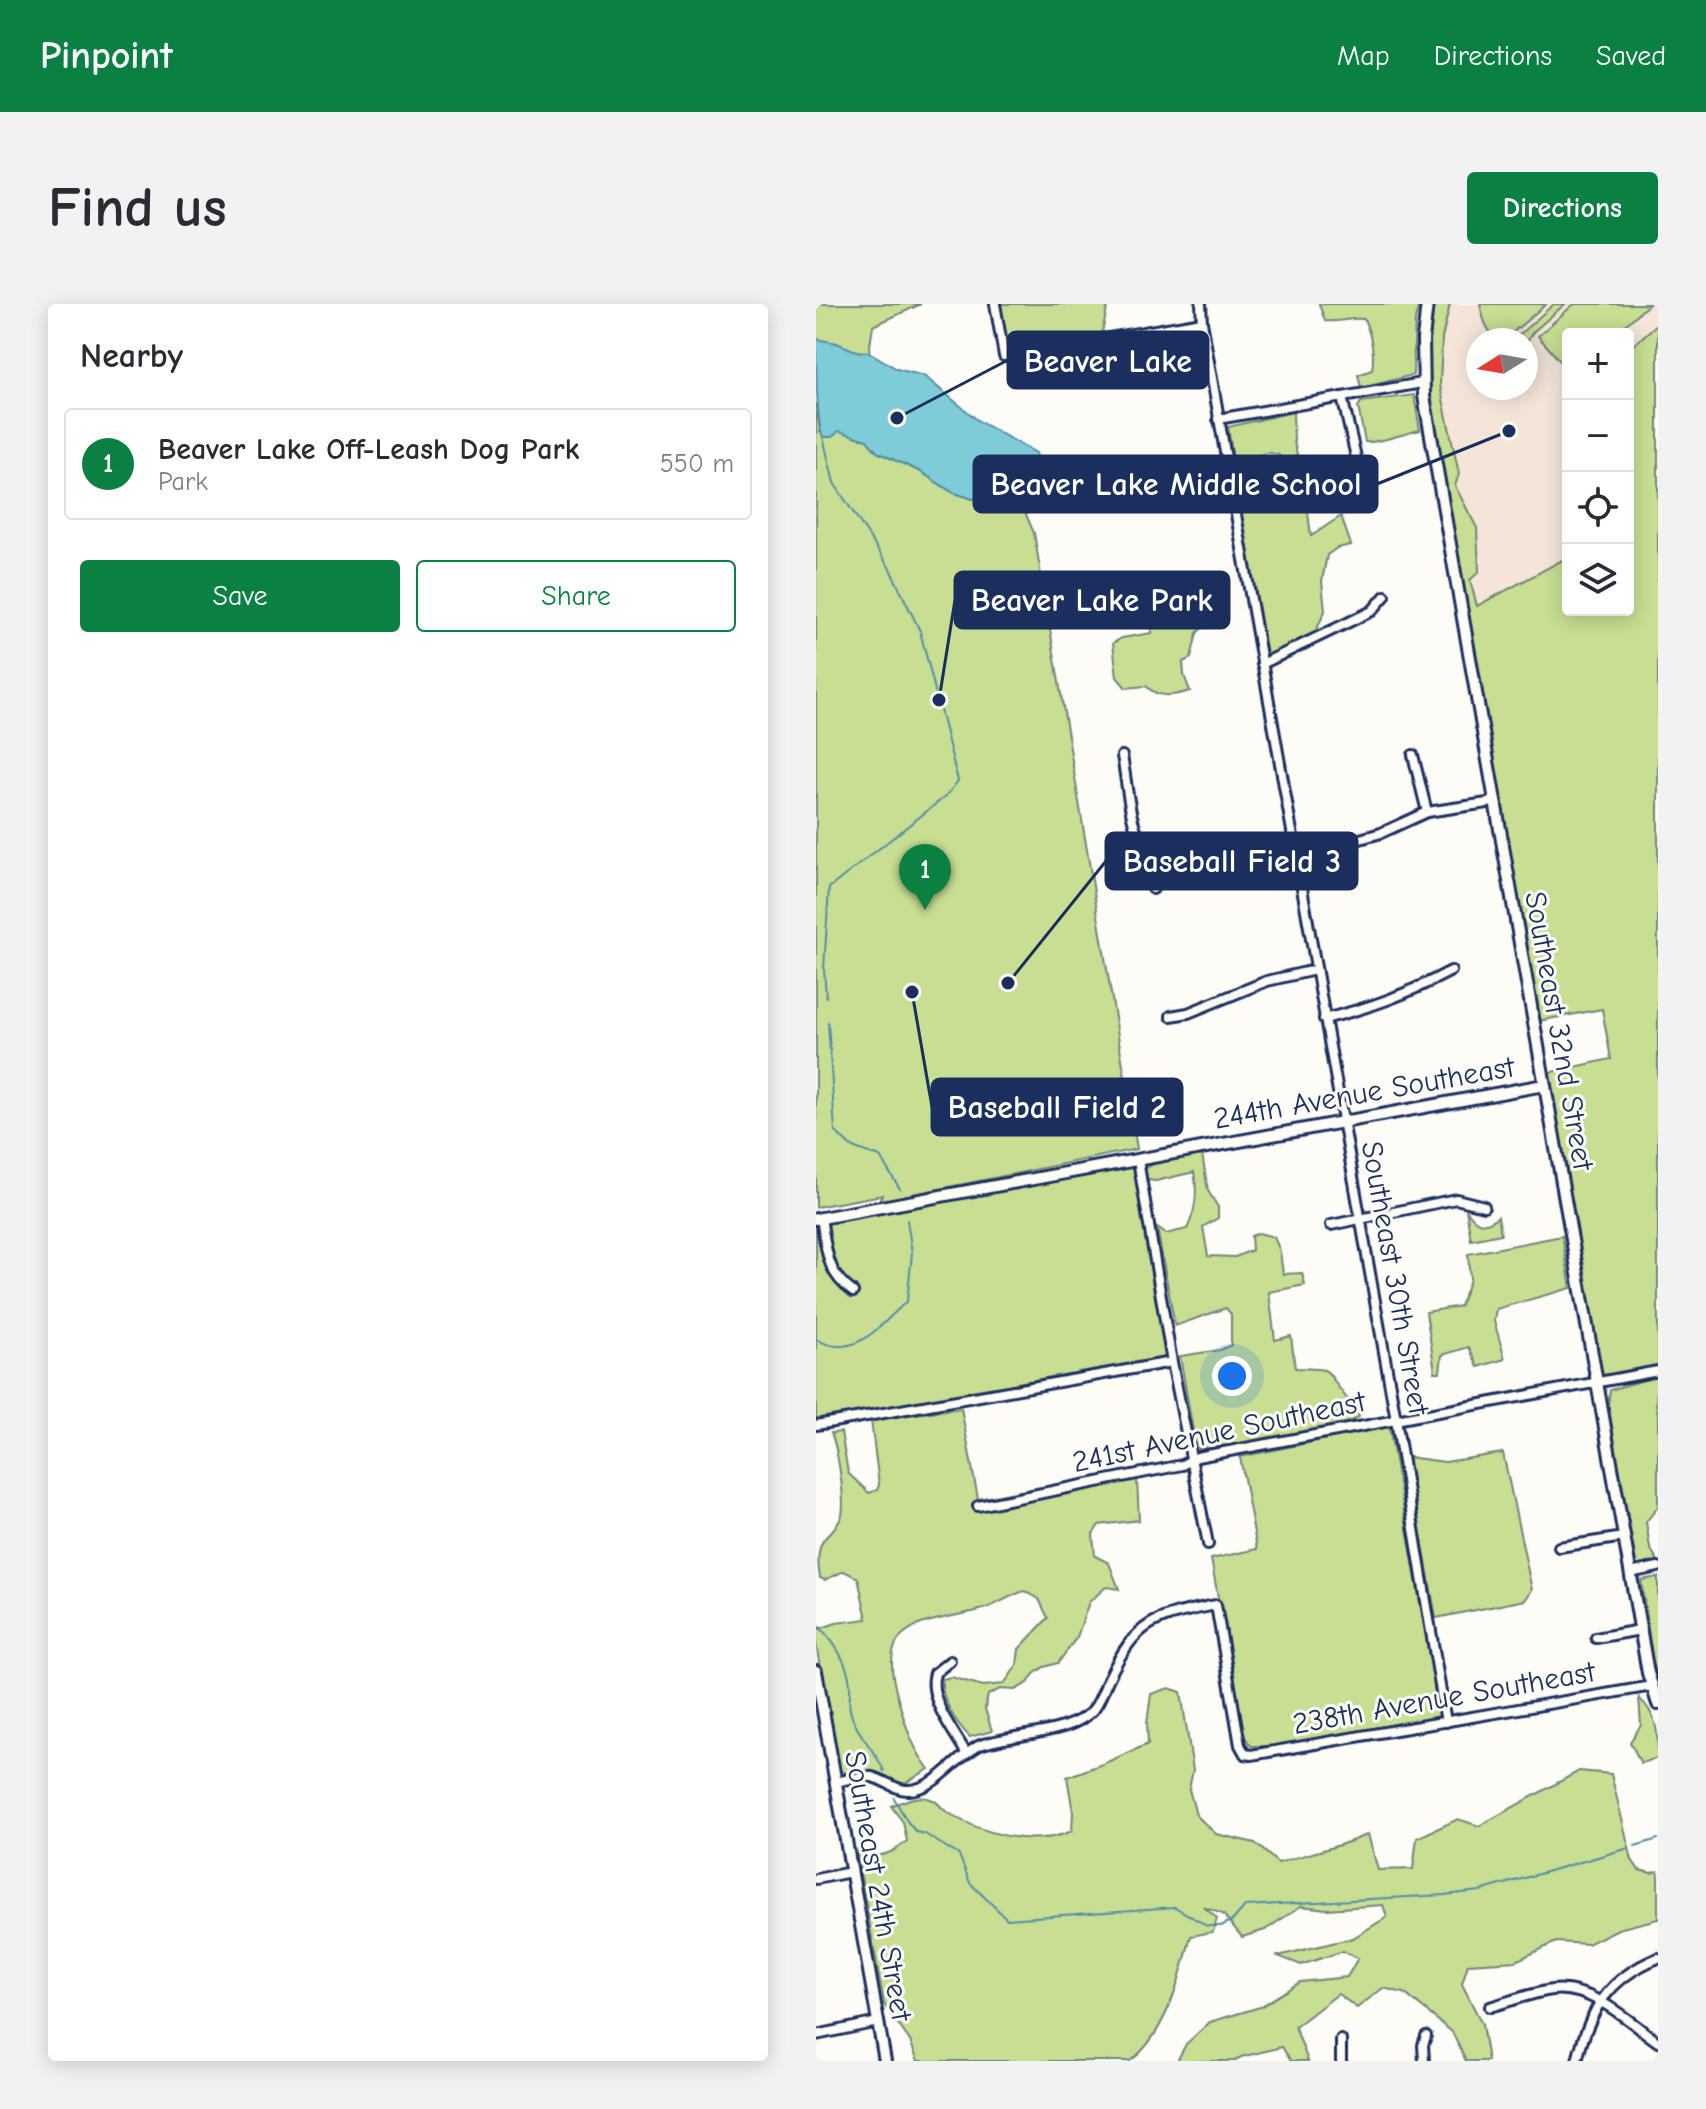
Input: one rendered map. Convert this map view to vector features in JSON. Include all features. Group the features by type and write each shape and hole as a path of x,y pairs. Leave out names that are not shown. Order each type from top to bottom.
{"street":[{"path":"995,304 1004,356 1202,322"},
{"name":"Southeast 30th Street","path":"1201,304 1218,419 1396,1420 1446,1722"},
{"name":"Southeast 32nd Street","path":"1427,304 1422,383 1640,1630 1658,1704"},
{"path":"1218,419 1422,383"},
{"path":"1342,397 1364,491"},
{"path":"1262,664 1372,611 1385,596"},
{"path":"1413,755 1427,812"},
{"path":"1122,756 1139,840 1151,856 1177,870 1200,869 1366,838 1427,812 1494,802"},
{"path":"1153,889 1162,864"},
{"path":"1171,1016 1188,1013 1267,981 1315,970"},
{"path":"1324,1019 1407,995 1451,971"},
{"name":"244th Avenue Southeast","path":"818,1218 1544,1085"},
{"path":"1138,1160 1172,1362 1208,1544"},
{"path":"1331,1225 1456,1199 1484,1206"},
{"path":"818,1218 830,1268 836,1279 853,1292"},
{"path":"816,1425 1172,1362"},
{"name":"241st Avenue Southeast","path":"978,1506 1182,1465 1223,1452 1658,1371"},
{"path":"1559,1547 1624,1537"},
{"path":"1630,1573 1658,1567"},
{"name":"238th Avenue Southeast","path":"966,1753 987,1742 1080,1720 1096,1706 1120,1653 1137,1633 1158,1618 1216,1605 1240,1745 1245,1754 1652,1686"},
{"path":"1596,1638 1640,1630"},
{"path":"835,1782 869,1777 901,1790 917,1789 932,1781 966,1753 933,1688 935,1673 950,1661"},
{"name":"Southeast 24th Street","path":"816,1671 885,2061"},
{"path":"816,1879 851,1872"},
{"path":"1577,2061 1586,2028 1599,2001 1622,1978 1658,1958"},
{"path":"1490,2007 1553,1990 1580,1993 1599,2001 1658,2042"},
{"path":"816,2035 878,2022"},
{"path":"1424,2061 1426,2036"},
{"path":"1341,2040 1341,2061"}],"shaded area":[{"path":"1450,304 1658,304 1658,510 1634,522 1634,328 1562,328 1562,560 1477,606 1470,580 1477,528 1455,485 1459,474 1440,385 1442,338"}],"green space":[{"path":"816,304 921,304 873,326 869,352 816,339"},
{"path":"999,304 1108,304 1102,333 1009,349"},
{"path":"1319,304 1419,304 1415,320 1413,375 1361,388 1358,375 1372,370 1373,363 1372,344 1364,319 1325,321"},
{"path":"1433,304 1450,304 1442,338 1440,385 1459,474 1455,486 1477,528 1479,572 1470,580 1477,606 1562,560 1562,616 1634,616 1634,345 1658,323 1658,1367 1602,1376 1547,1073 1611,1059 1602,1009 1538,1021 1476,655 1429,408 1427,370"},
{"path":"1480,304 1546,304 1518,328 1488,328"},
{"path":"1554,304 1565,304 1538,328 1527,328"},
{"path":"1574,304 1649,304 1622,328 1562,328 1562,363 1538,336"},
{"path":"1414,395 1420,430 1365,442 1358,407 1361,402"},
{"path":"816,403 820,431 839,430 867,440 877,452 921,472 952,492 973,499 1018,496 1034,533 1137,1149 879,1201 882,1195 816,1207"},
{"path":"1293,412 1294,441 1305,488 1311,536 1341,516 1351,545 1337,548 1327,555 1322,581 1325,611 1315,633 1278,652 1266,654 1237,492 1243,486 1281,480 1283,468 1279,455 1271,453 1246,460 1233,459 1228,427"},
{"path":"1197,572 1206,624 1197,633 1191,658 1183,662 1190,691 1166,695 1146,686 1126,688 1117,677 1113,643 1122,638 1152,633 1147,602 1139,591 1149,578 1178,579"},
{"path":"1202,1154 1208,1191 1218,1207 1218,1218 1203,1227 1208,1256 1235,1257 1252,1250 1251,1236 1259,1233 1274,1237 1280,1251 1283,1274 1302,1273 1305,1285 1269,1292 1275,1340 1291,1336 1295,1368 1327,1372 1359,1417 1344,1425 1217,1448 1196,1448 1180,1356 1220,1350 1231,1345 1231,1314 1226,1308 1175,1326 1157,1228 1166,1234 1187,1229 1195,1201 1194,1172 1156,1181 1146,1180 1145,1169 1154,1164"},
{"path":"1129,1166 1136,1171 1169,1354 1165,1360 971,1391 967,1395 816,1421 816,1224"},
{"path":"1466,1209 1479,1222 1488,1222 1498,1216 1501,1234 1471,1240"},
{"path":"1562,1236 1571,1288 1496,1309 1494,1321 1505,1359 1478,1367 1469,1347 1442,1355 1440,1372 1435,1372 1426,1312 1460,1306 1470,1279 1468,1254"},
{"path":"1658,1376 1658,1507 1646,1522 1650,1548 1658,1561 1637,1568 1608,1404 1610,1390"},
{"path":"961,1408 978,1499 1131,1470 1137,1479 1139,1520 1099,1525 1093,1534 1095,1556 1109,1563 1119,1589 1106,1587 1089,1602 1077,1637 1058,1663 1044,1667 1028,1683 1015,1690 1000,1689 988,1695 985,1709 992,1731 970,1737 950,1710 942,1679 951,1677 983,1686 1004,1684 1017,1665 1019,1649 1048,1618 1039,1599 1025,1591 986,1608 938,1619 907,1631 898,1641 893,1655 893,1675 907,1729 929,1769 902,1785 880,1775 842,1772 837,1767 816,1630 836,1623 867,1619 858,1578 844,1571 825,1580 820,1578 819,1551 823,1541 838,1524 843,1511 831,1433 841,1432 848,1473 869,1493 877,1490 879,1485 871,1420"},
{"path":"1389,1426 1440,1716 1273,1746 1251,1746 1243,1734 1211,1559 1257,1549 1240,1457"},
{"path":"1503,1453 1532,1590 1525,1600 1436,1618 1407,1457 1445,1462"},
{"path":"1658,1577 1658,1677 1653,1663 1641,1580"},
{"path":"1169,1688 1181,1692 1193,1770 1189,1789 1196,1815 1216,1834 1255,1843 1278,1863 1368,1834 1378,1870 1413,1869 1417,1838 1458,1819 1479,1826 1579,1771 1611,1774 1632,1860 1639,1870 1658,1871 1658,1919 1618,1929 1588,1944 1556,1942 1516,1961 1468,1964 1462,1984 1482,2024 1488,2061 1466,2061 1452,2032 1404,1993 1383,1988 1357,2008 1338,1994 1295,2027 1308,2061 1291,2061 1282,2047 1235,2061 1177,2061 1186,2044 1210,2022 1260,2007 1300,1982 1347,1977 1358,1958 1343,1951 1301,1965 1278,1956 1353,1938 1387,1917 1383,1905 1327,1909 1301,1906 1265,1930 1242,1937 1223,1914 1203,1907 1217,1918 1213,1932 1191,1936 1177,1987 1162,2021 1153,2037 1130,2061 918,2061 910,2041 884,2004 856,1850 862,1856 880,1855 891,1852 907,1841 903,1822 891,1806 917,1798 933,1800 961,1820 1008,1836 1041,1838 1072,1831 1073,1812 1067,1777 1148,1744 1151,1694"},
{"path":"1639,1698 1653,1718 1658,1749 1658,1758 1641,1763 1630,1742 1641,1725"}],"water":[{"path":"816,339 858,352 869,352 897,369 924,376 980,422 1036,453 1039,465 1027,491 1018,496 973,499 952,492 921,472 877,452 867,440 839,431 832,437 823,437 818,405"}],"waterway":[{"path":"823,437 834,483 889,567 920,631 958,781 946,796 829,888 824,969 826,997"},
{"path":"828,1022 835,1131 850,1146 880,1157 900,1189"},
{"path":"816,1339 842,1346 866,1338 907,1301 912,1253 907,1220"},
{"path":"816,1624 843,1659 849,1676 849,1707 853,1718 884,1771"},
{"path":"894,1798 916,1832 925,1834 959,1855 970,1883 1007,1919 1175,1907 1207,1926 1221,1926 1233,1920 1245,1906 1480,1891 1629,1848"},
{"path":"1635,1846 1658,1839"}],"place":[{"name":"Beaver Lake","path":"897,418"},
{"name":"Beaver Lake Middle School","path":"1509,431"},
{"name":"Beaver Lake Park","path":"939,700"},
{"name":"Beaver Lake Off-Leash Dog Park","path":"925,910"},
{"name":"Baseball Field 3","path":"1008,983"},
{"name":"Baseball Field 2","path":"912,992"}]}
